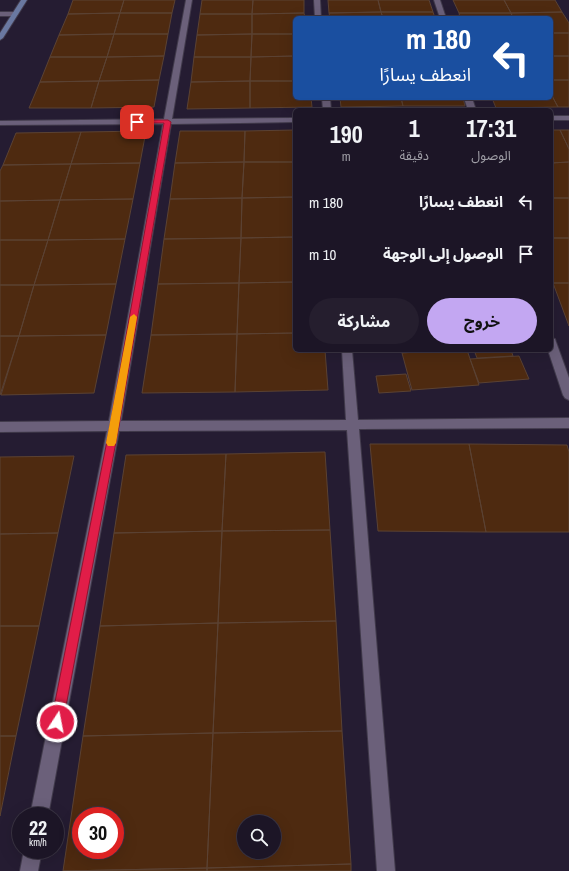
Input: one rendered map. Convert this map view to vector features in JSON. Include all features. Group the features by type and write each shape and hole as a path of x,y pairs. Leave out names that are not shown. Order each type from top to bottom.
{"street":[{"path":"0,38 23,3 30,0"},
{"path":"41,807 114,426 189,0"},
{"path":"317,0 318,16"},
{"path":"437,0 442,16"},
{"path":"0,14 15,14"},
{"path":"553,118 569,118"},
{"path":"0,123 293,120"},
{"path":"553,348 569,395"},
{"path":"347,352 386,871"},
{"path":"0,427 569,423"},
{"path":"29,871 31,859"}],"building":[{"path":"73,0 124,0 120,13 68,14"},
{"path":"124,0 175,0 172,13 120,13"},
{"path":"202,0 253,0 252,14 200,14"},
{"path":"253,0 304,0 304,13 252,14"},
{"path":"328,0 378,0 381,12 329,13"},
{"path":"378,0 429,0 433,12 381,12"},
{"path":"453,0 504,0 511,13 459,13"},
{"path":"504,0 555,0 562,12 511,13"},
{"path":"381,12 382,16 330,16 329,13"},
{"path":"381,12 433,12 434,16 382,16"},
{"path":"562,12 569,23 569,33 553,33 553,16 512,16 511,13"},
{"path":"120,13 114,34 59,35 68,14"},
{"path":"120,13 172,13 168,34 114,34"},
{"path":"304,13 305,16 293,16 293,34 252,34 252,14"},
{"path":"459,13 511,13 512,16 460,16"},
{"path":"200,14 252,14 252,34 197,35"},
{"path":"553,33 569,33 569,56 553,56"},
{"path":"114,34 168,34 164,56 107,57"},
{"path":"114,34 107,57 50,57 59,35"},
{"path":"252,34 293,34 293,56 251,57"},
{"path":"252,34 251,57 194,57 197,35"},
{"path":"164,56 159,80 99,81 107,57"},
{"path":"293,56 293,81 250,81 251,57"},
{"path":"553,56 569,56 569,80 553,80"},
{"path":"50,57 107,57 99,81 40,82"},
{"path":"194,57 251,57 250,81 191,82"},
{"path":"159,80 154,107 91,108 99,81"},
{"path":"553,80 569,80 569,107 558,107 553,98"},
{"path":"99,81 91,108 29,108 40,82"},
{"path":"250,81 250,108 187,109 191,82"},
{"path":"250,81 293,81 293,100 311,100 312,107 250,108"},
{"path":"553,98 558,107 496,108 493,100 553,100"},
{"path":"340,100 402,100 403,106 341,107"},
{"path":"402,100 464,100 465,106 403,106"},
{"path":"293,130 293,162 244,162 245,131"},
{"path":"553,130 560,130 569,149 569,162 553,163"},
{"path":"560,130 569,130 569,149"},
{"path":"146,131 140,163 71,164 81,132"},
{"path":"180,131 245,131 244,162 175,163"},
{"path":"81,132 71,164 3,165 16,133"},
{"path":"244,162 293,162 293,197 242,198"},
{"path":"244,162 242,198 170,199 175,163"},
{"path":"569,162 569,198 553,198 553,163"},
{"path":"140,163 133,199 60,200 71,164"},
{"path":"71,164 60,200 0,201 0,171 3,165"},
{"path":"293,197 293,237 241,238 242,198"},
{"path":"242,198 241,238 164,239 170,199"},
{"path":"553,198 569,198 569,238 553,238"},
{"path":"133,199 125,239 48,240 60,200"},
{"path":"60,200 48,240 0,240 0,201"},
{"path":"293,237 293,282 239,283 241,238"},
{"path":"241,238 239,283 158,284 164,239"},
{"path":"553,238 569,238 569,283 553,283"},
{"path":"125,239 116,284 34,285 48,240"},
{"path":"0,240 48,240 34,285 0,285"},
{"path":"293,282 293,333 237,334 239,283"},
{"path":"239,283 237,334 151,335 158,284"},
{"path":"553,283 569,283 569,326"},
{"path":"116,284 106,335 19,336 34,285"},
{"path":"0,285 34,285 19,336 0,336"},
{"path":"293,333 293,352 325,352 328,390 235,392 237,334"},
{"path":"237,334 235,392 142,393 151,335"},
{"path":"106,335 94,393 1,395 19,336"},
{"path":"0,336 19,336 0,395"},
{"path":"468,352 479,385 412,390 402,353"},
{"path":"475,352 512,352 513,356 477,358"},
{"path":"519,356 529,379 479,383 470,359"},
{"path":"406,374 411,391 379,393 376,376"},
{"path":"370,444 469,444 486,532 378,531"},
{"path":"469,444 567,445 569,452 569,532 486,532"},
{"path":"325,452 330,530 222,531 226,454"},
{"path":"226,454 222,531 114,533 126,455"},
{"path":"74,456 58,533 0,534 0,457"},
{"path":"330,530 336,621 218,623 222,531"},
{"path":"222,531 218,623 100,626 114,533"},
{"path":"58,533 39,626 0,626 0,534"},
{"path":"336,621 342,731 213,733 218,623"},
{"path":"218,623 213,733 83,736 100,626"},
{"path":"0,626 39,626 16,736 0,736"},
{"path":"342,731 351,864 207,868 213,733"},
{"path":"213,733 207,868 63,871 72,810 72,859 124,859 124,807 72,807 83,736"},
{"path":"0,736 16,736 0,816"},
{"path":"351,864 351,871 207,871 207,868"},
{"path":"207,868 207,871 63,871"}],"slow traffic":[{"path":"111,443 134,317"}],"route":[{"path":"57,722 114,426 168,122 137,122"}]}
